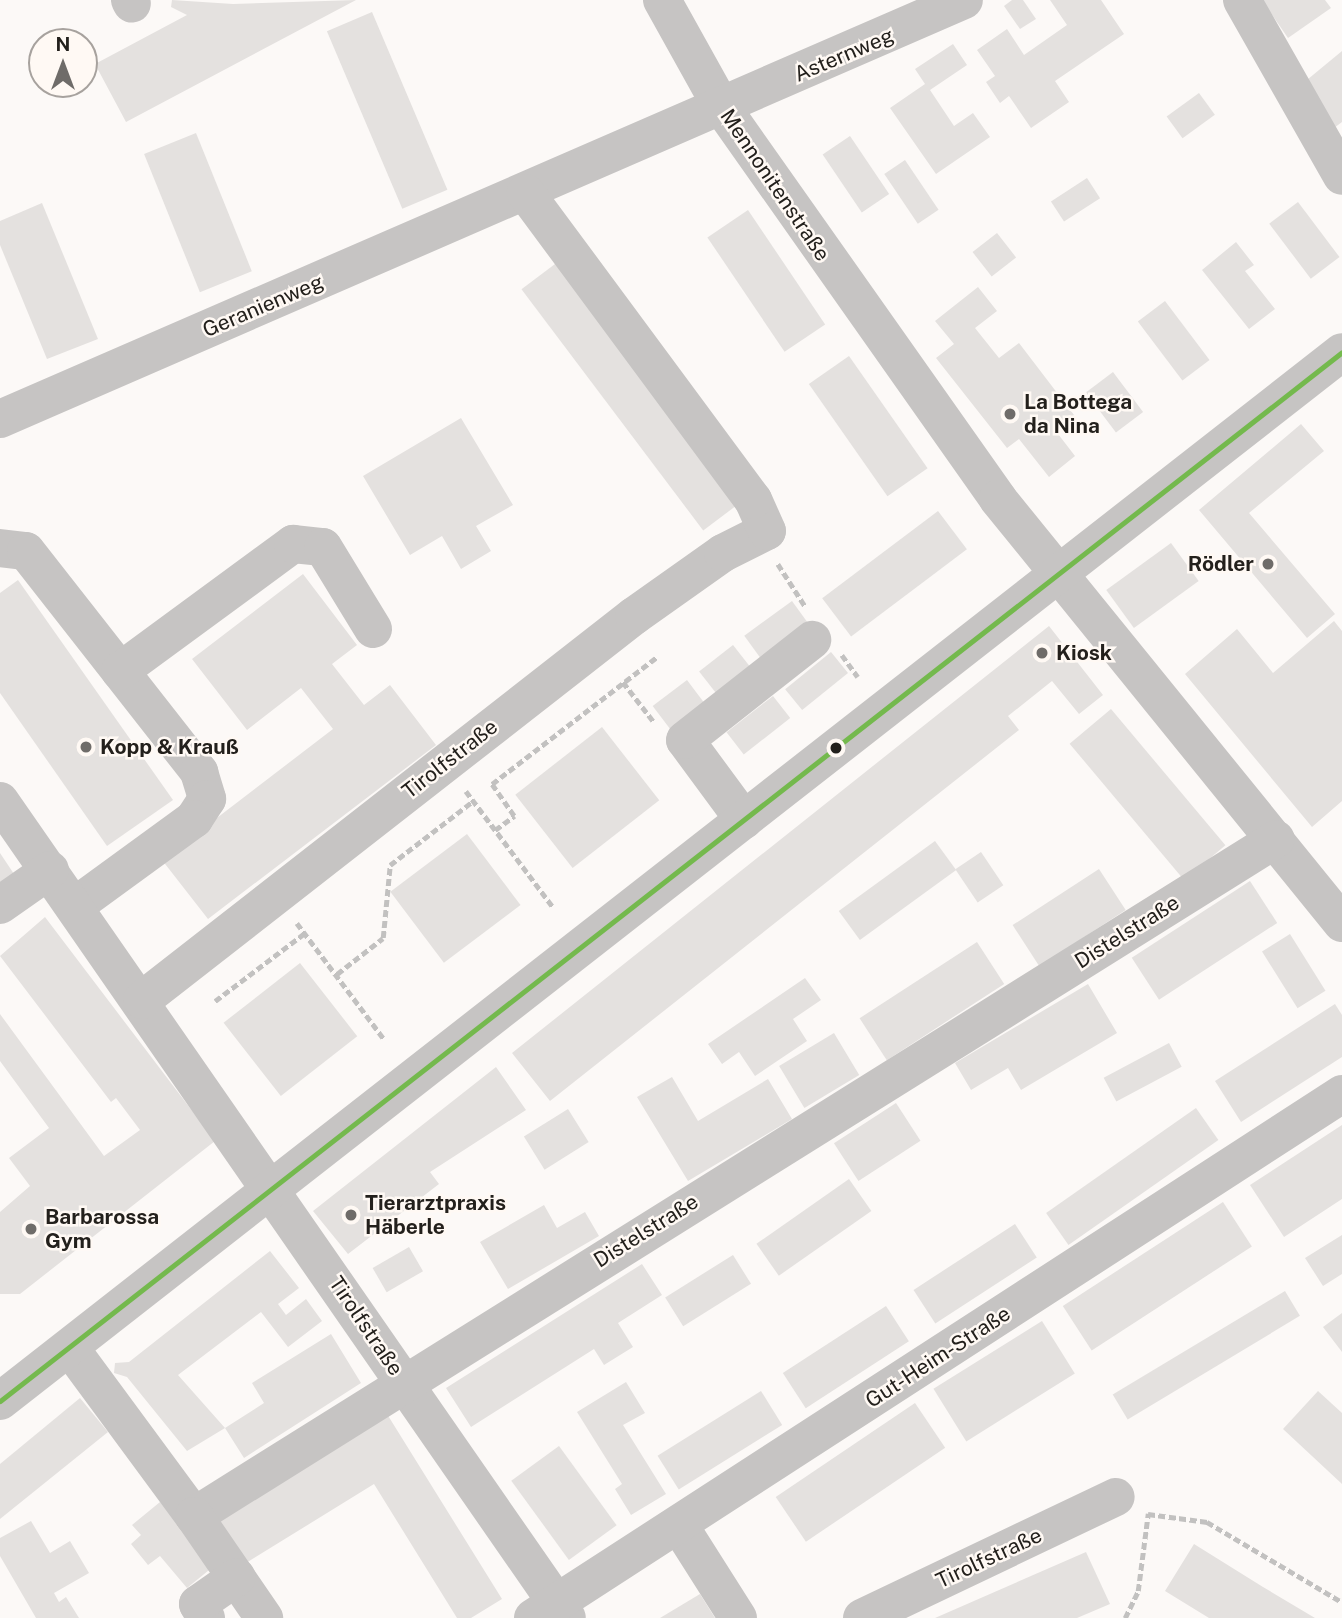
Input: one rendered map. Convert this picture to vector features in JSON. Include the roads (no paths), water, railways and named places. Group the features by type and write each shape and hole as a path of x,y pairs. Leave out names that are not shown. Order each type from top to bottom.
{"street":[{"name":"Mennonitenstraße","path":"662,0 721,106 913,383 1342,923"},
{"name":"Asternweg","path":"721,106 964,0"},
{"path":"1242,0 1342,176"},
{"name":"Geranienweg","path":"0,419 526,193 721,106"},
{"name":"Tirolfstraße","path":"142,1000 634,616 723,553 767,531 753,500 526,193"},
{"path":"0,1401 70,1349 1342,352"},
{"path":"120,671 293,544 323,547 373,629"},
{"path":"0,548 26,551 199,772 207,799 194,819 76,905"},
{"path":"744,820 685,740 812,640"},
{"name":"Tirolfstraße","path":"0,802 76,905 404,1381 553,1613"},
{"name":"Distelstraße","path":"194,1516 404,1381 1276,839"},
{"path":"0,905 50,870"},
{"name":"Gut-Heim-Straße","path":"553,1613 679,1525 1342,1094"},
{"path":"70,1349 194,1516 264,1618"},
{"name":"Tirolfstraße","path":"863,1618 1116,1497"},
{"path":"679,1525 738,1618"},
{"path":"206,1618 198,1604 237,1577"}],"place":[{"name":"La Bottega da Nina","path":"1010,414"},
{"name":"Rödler","path":"1268,564"},
{"name":"Kiosk","path":"1042,653"},
{"name":"Kopp & Krauß","path":"86,747"},
{"name":"Tierarztpraxis Häberle","path":"351,1215"},
{"name":"Barbarossa Gym","path":"31,1229"}]}
